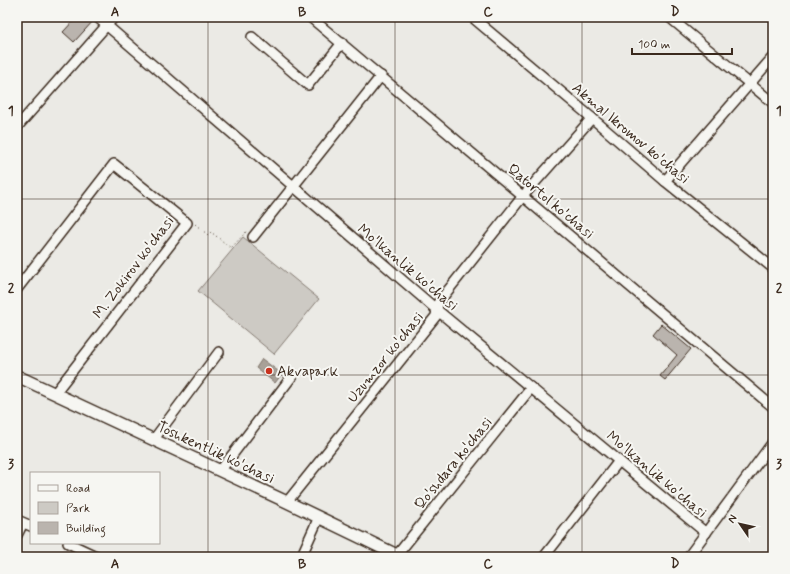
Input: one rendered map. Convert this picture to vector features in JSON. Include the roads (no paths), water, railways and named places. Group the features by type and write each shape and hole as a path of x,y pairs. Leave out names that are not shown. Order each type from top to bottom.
{"main road":[{"name":"Toshkentlik ko'chasi","path":"17,376 154,439 399,556"}],"street":[{"name":"Mo'lkanlik ko'chasi","path":"97,17 437,310 706,533"},
{"path":"17,127 114,17"},
{"name":"Qatortol ko'chasi","path":"310,17 773,407"},
{"name":"Akmal Ikromov ko'chasi","path":"472,17 665,181 773,268"},
{"path":"669,17 773,103"},
{"path":"252,37 308,85 342,43"},
{"path":"665,181 773,57"},
{"path":"253,237 381,76"},
{"name":"Uzumzor ko'chasi","path":"287,502 436,316 438,303 523,196 592,118"},
{"name":"M. Zokirov ko'chasi","path":"17,289 114,164 187,223 55,393"},
{"path":"154,439 219,352"},
{"path":"220,471 293,375"},
{"name":"Qo'shdara ko'chasi","path":"399,556 531,388"},
{"path":"688,557 773,442"},
{"path":"544,557 619,461"},
{"path":"301,557 319,517"},
{"path":"17,535 24,523"},
{"path":"70,544 98,557"}],"place":[{"name":"Akvapark","path":"269,371"}]}
